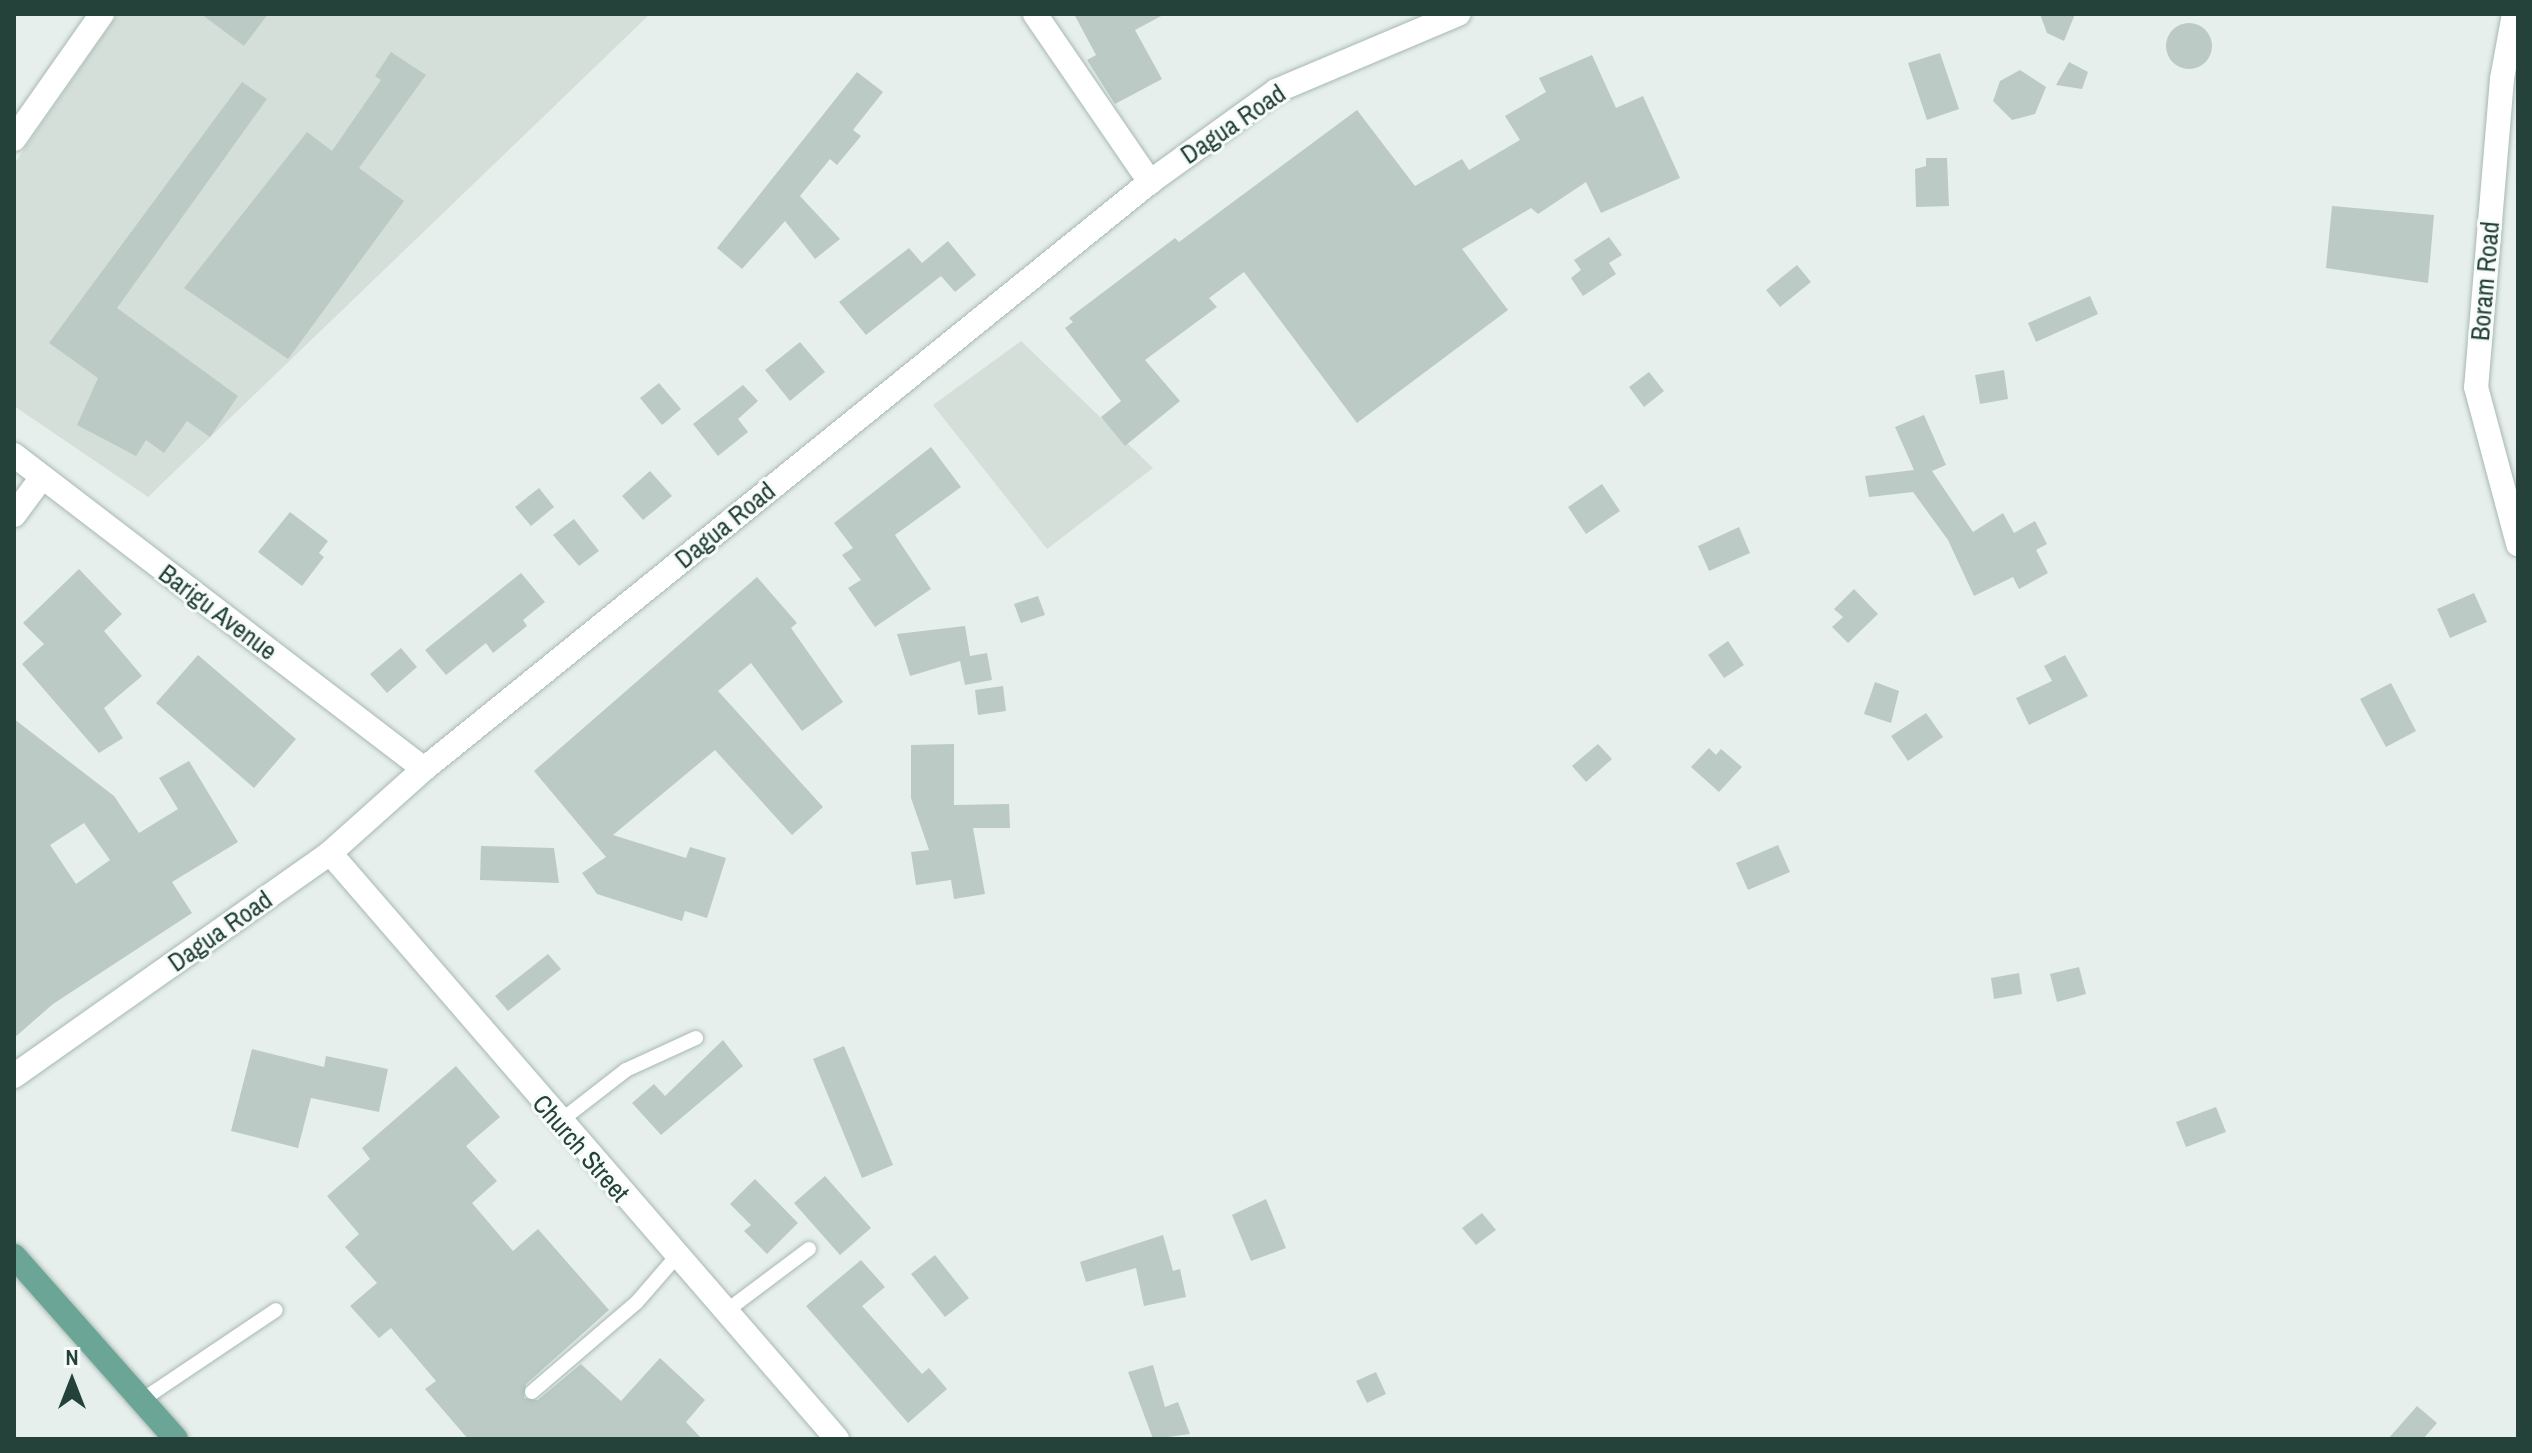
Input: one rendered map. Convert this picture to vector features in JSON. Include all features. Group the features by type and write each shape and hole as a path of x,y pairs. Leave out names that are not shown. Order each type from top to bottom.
{"main road":[{"path":"14,1256 176,1439"}],"street":[{"path":"14,139 102,14"},
{"path":"1035,14 1150,182"},
{"name":"Dagua Road","path":"14,1076 330,853 424,769 1150,182 1276,91 1458,14"},
{"name":"Boram Road","path":"2514,14 2502,79 2476,387 2518,544"},
{"name":"Barigu Avenue","path":"14,455 40,480 424,769"},
{"path":"14,515 40,480"},
{"name":"Church Street","path":"330,853 559,1122 837,1439"}],"lane":[{"path":"559,1122 626,1070 696,1038"},
{"path":"725,1312 809,1249"},
{"path":"532,1392 637,1302 676,1257"},
{"path":"142,1400 276,1310"}],"shaded area":[{"path":"118,14 650,14 148,497 14,406 14,164"},
{"path":"1021,341 1153,468 1047,549 933,405"}],"building":[{"path":"201,14 268,14 244,46"},
{"path":"1074,14 1165,14 1135,30 1162,79 1115,104 1087,60 1096,55"},
{"path":"2040,14 2075,14 2064,41 2047,33"},
{"path":"2189,23 2205,30 2212,46 2205,62 2189,69 2173,62 2166,46 2173,30"},
{"path":"391,52 426,75 359,168 404,201 288,359 184,288 307,132 332,151 381,80 375,76"},
{"path":"1940,53 1959,109 1927,120 1908,63"},
{"path":"1592,55 1616,108 1643,96 1680,178 1601,213 1586,182 1538,214 1531,208 1462,249 1508,310 1357,423 1244,272 1209,298 1217,307 1145,360 1180,401 1125,446 1101,417 1121,401 1065,328 1073,322 1069,318 1175,238 1179,242 1357,110 1415,186 1462,159 1469,170 1520,140 1505,116 1546,92 1539,78"},
{"path":"2069,62 2088,72 2082,89 2056,85"},
{"path":"2020,70 2046,87 2035,114 2012,120 1993,101 2000,81"},
{"path":"857,72 883,92 853,130 861,136 837,165 830,159 800,196 840,239 815,259 785,221 742,269 717,248"},
{"path":"242,82 267,99 117,308 238,396 210,437 187,421 164,453 146,440 136,456 77,425 98,378 49,343"},
{"path":"1926,158 1947,158 1949,206 1916,207 1915,169 1926,166"},
{"path":"2332,206 2434,215 2428,283 2326,268"},
{"path":"1609,237 1622,255 1609,263 1616,274 1583,296 1571,278 1581,270 1574,260"},
{"path":"948,241 976,275 955,292 941,276 866,335 839,302 909,248 922,263"},
{"path":"1797,265 1811,282 1780,307 1766,290"},
{"path":"2090,296 2098,314 2036,342 2028,323"},
{"path":"800,342 825,372 790,401 765,370"},
{"path":"2004,370 2008,399 1980,404 1975,375"},
{"path":"1649,372 1664,391 1644,407 1629,387"},
{"path":"659,383 681,409 662,425 640,398"},
{"path":"743,385 758,401 738,419 748,432 718,456 693,424"},
{"path":"1924,415 1946,465 1932,471 1973,532 2003,513 2014,533 2035,521 2047,544 2036,550 2048,573 2019,589 2013,577 1974,596 1948,540 1913,492 1869,497 1865,476 1914,470 1895,427"},
{"path":"931,447 961,487 895,535 931,589 875,627 848,588 861,580 842,555 853,548 834,523"},
{"path":"650,471 672,496 643,520 622,496"},
{"path":"1602,484 1620,511 1586,534 1568,507"},
{"path":"539,488 554,507 531,526 515,507"},
{"path":"290,512 328,541 319,553 324,557 302,586 258,552"},
{"path":"574,519 599,551 579,566 553,535"},
{"path":"1739,527 1750,553 1709,571 1698,546"},
{"path":"79,569 122,614 104,631 142,676 104,708 123,738 99,753 22,664 44,644 23,623"},
{"path":"521,573 545,602 523,620 527,626 493,653 486,643 446,675 425,650"},
{"path":"757,577 797,623 791,628 843,702 802,731 751,663 718,691 823,807 792,835 715,750 613,835 686,858 690,847 726,858 707,918 685,911 682,921 597,894 582,873 606,857 534,771"},
{"path":"1854,589 1878,614 1848,643 1832,627 1843,617 1834,609"},
{"path":"2474,593 2487,622 2450,638 2437,609"},
{"path":"1038,596 1045,615 1021,623 1014,604"},
{"path":"965,626 970,656 987,653 992,680 965,685 960,661 910,676 897,634"},
{"path":"1728,641 1744,665 1724,678 1708,655"},
{"path":"401,648 417,667 387,693 370,674"},
{"path":"198,655 296,739 254,788 156,703"},
{"path":"2065,655 2088,696 2029,725 2016,698 2052,681 2044,666"},
{"path":"1875,682 1899,691 1891,723 1864,714"},
{"path":"2391,683 2416,731 2386,747 2360,699"},
{"path":"1003,686 1006,711 978,715 975,690"},
{"path":"1926,713 1943,737 1908,761 1891,736"},
{"path":"14,719 114,796 139,833 178,809 159,778 189,761 238,842 172,882 192,913 53,1004 14,1038","holes":["84,823 110,860 76,884 50,845"]},
{"path":"954,744 954,805 1009,804 1010,828 973,828 985,894 954,899 951,880 916,885 911,852 929,850 911,798 911,745"},
{"path":"1598,744 1612,759 1586,782 1572,766"},
{"path":"1709,748 1716,755 1721,749 1742,767 1719,792 1691,767"},
{"path":"1778,845 1790,872 1748,890 1736,863"},
{"path":"481,846 554,848 559,883 480,880"},
{"path":"548,954 561,969 508,1011 495,996"},
{"path":"2079,967 2086,994 2057,1002 2050,974"},
{"path":"2019,973 2022,994 1994,999 1991,978"},
{"path":"723,1040 743,1066 661,1135 632,1103 654,1084 665,1096"},
{"path":"844,1046 893,1165 862,1178 813,1059"},
{"path":"252,1049 324,1067 326,1056 388,1069 379,1112 311,1098 298,1148 231,1131"},
{"path":"456,1066 500,1117 466,1146 497,1181 472,1203 513,1251 538,1229 609,1310 526,1384 524,1398 538,1400 581,1364 621,1401 660,1358 705,1400 686,1422 702,1439 468,1439 425,1389 436,1381 391,1328 379,1338 350,1306 377,1283 345,1247 359,1234 327,1196 370,1159 362,1148"},
{"path":"2216,1107 2226,1132 2186,1147 2176,1122"},
{"path":"825,1176 871,1228 840,1255 794,1203"},
{"path":"755,1179 798,1223 767,1254 744,1231 751,1225 730,1204"},
{"path":"1266,1199 1286,1248 1251,1261 1232,1215"},
{"path":"1482,1213 1496,1230 1476,1245 1462,1228"},
{"path":"1163,1235 1173,1271 1180,1269 1186,1297 1144,1306 1136,1268 1086,1282 1080,1262"},
{"path":"935,1255 969,1298 945,1317 911,1274"},
{"path":"861,1260 885,1287 862,1306 922,1374 929,1368 947,1389 908,1423 806,1306"},
{"path":"1153,1365 1165,1407 1178,1402 1190,1434 1153,1439 1128,1372"},
{"path":"1376,1372 1386,1394 1367,1403 1356,1381"},
{"path":"2417,1406 2437,1423 2423,1439 2388,1439"}]}
